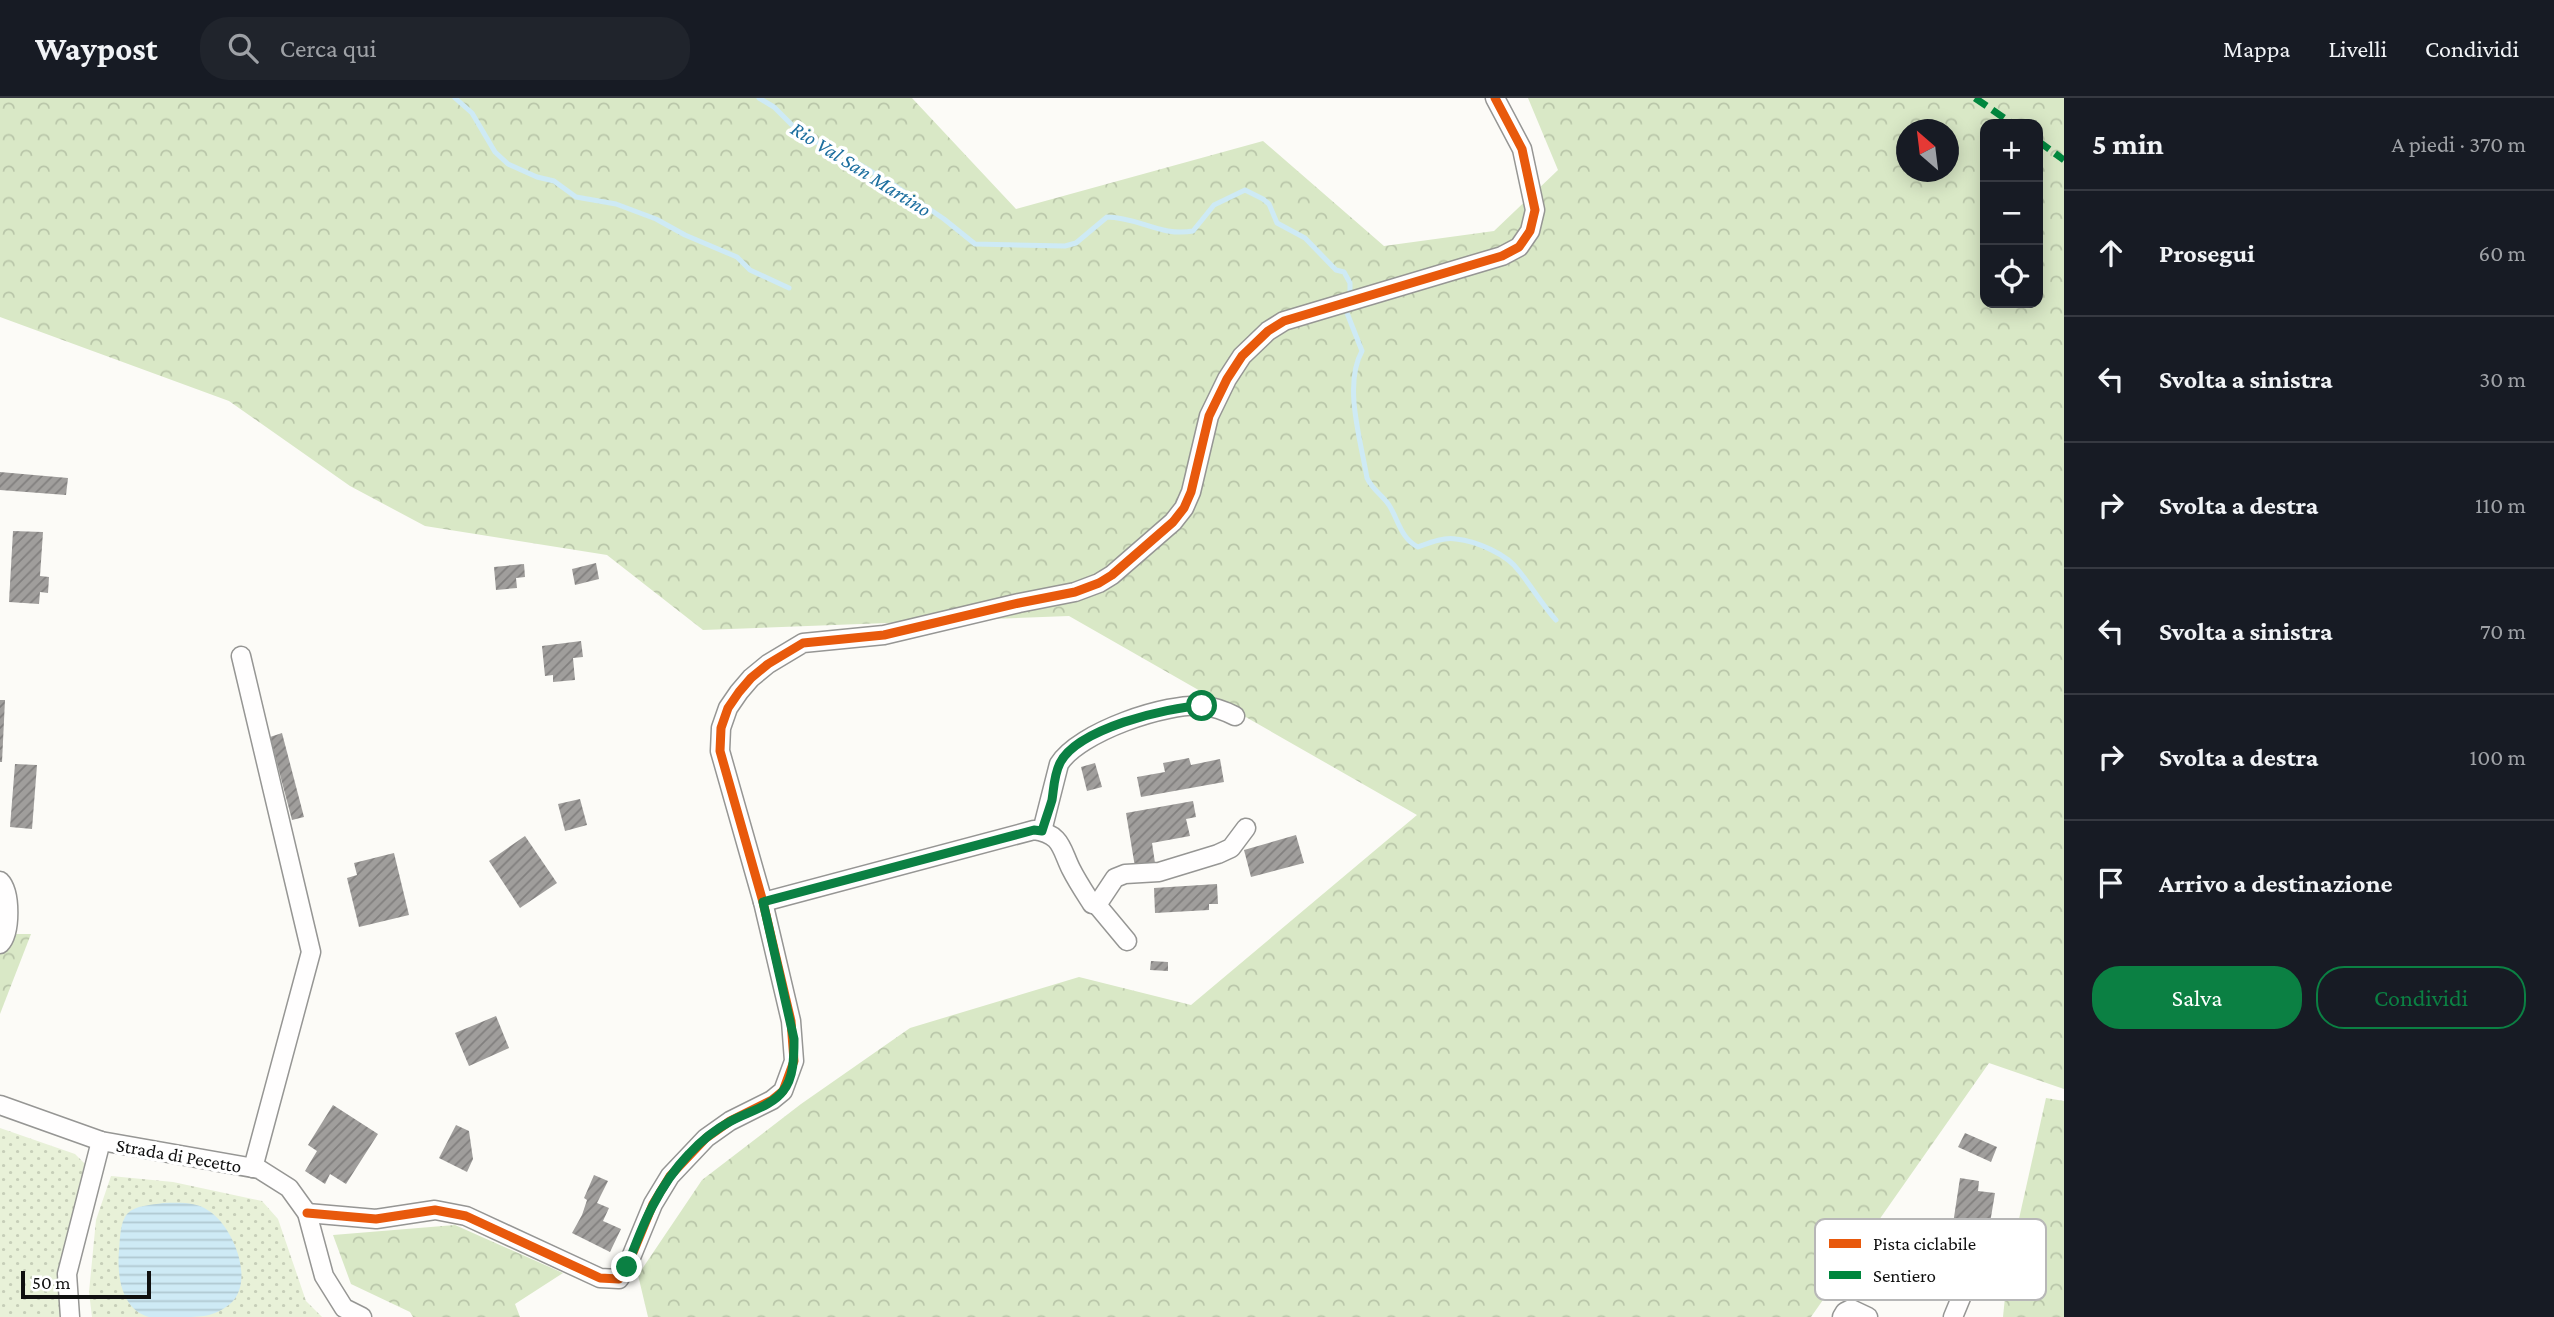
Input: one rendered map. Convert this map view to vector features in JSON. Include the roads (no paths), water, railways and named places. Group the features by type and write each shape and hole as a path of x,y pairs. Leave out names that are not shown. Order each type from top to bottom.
{"street":[{"path":"307,1213 376,1219 435,1210 466,1216 600,1278 618,1279 627,1267 653,1204 670,1176 706,1138 783,1091 794,1060 794,1039 763,902 720,751 721,728 728,708 751,678 803,643 884,635 1050,598 1087,588 1112,575 1173,522 1184,508 1191,492 1209,416 1242,356 1268,331 1301,315 1492,260 1520,247 1530,231 1535,210 1522,149 1495,98"},
{"path":"242,656 311,952 253,1168"},
{"path":"1042,831 1059,764 1065,754 1094,735 1141,717 1191,706 1216,708 1235,716"},
{"path":"1097,905 1115,878 1125,874 1158,872 1218,854 1231,848 1247,828"},
{"path":"763,902 1034,830 1042,831 1055,839 1065,850 1069,866 1092,904 1097,905 1127,941"},
{"path":"0,881 5,886 9,921 4,941 0,944"},
{"name":"Strada di Pecetto","path":"0,1105 101,1141 253,1168 289,1188 307,1213 324,1276 344,1308 362,1317"},
{"path":"70,1317 67,1274 101,1141"},
{"path":"1953,1317 1960,1300"},
{"path":"1842,1317 1851,1309 1868,1317"}],"water":[{"path":"163,1203 187,1203 204,1208 218,1218 233,1241 241,1269 241,1282 238,1294 218,1312 201,1316 149,1317 139,1313 126,1298 119,1269 123,1221 134,1209"}],"waterway":[{"path":"455,98 472,113 495,152 508,164 537,177 554,181 576,197 616,204 656,219 685,235 737,257 750,270 789,288"},
{"name":"Rio Val San Martino","path":"759,98 774,107 803,136 844,155 897,187 975,244 1065,246 1076,243 1107,217 1170,231 1193,231 1214,205 1245,190 1269,204 1277,223 1305,238 1336,270 1344,272 1350,283 1350,291"},
{"name":"Rio Val San Martino","path":"1347,313 1362,351 1354,380 1354,396 1367,478 1389,505 1404,534 1418,547 1441,540 1456,539 1473,542 1499,554 1514,565 1556,620"}]}
